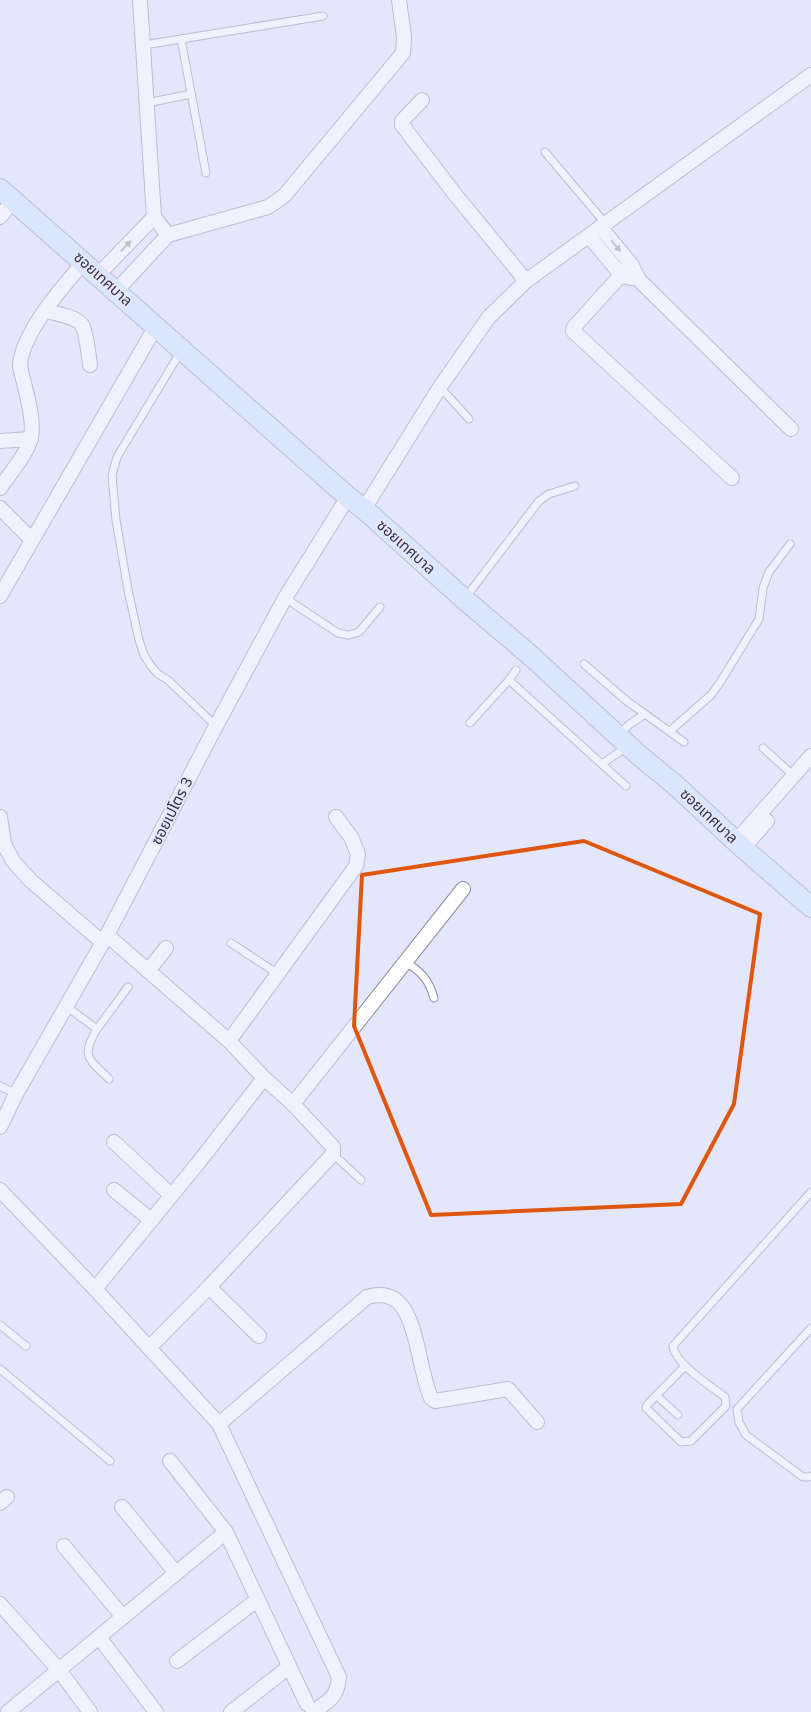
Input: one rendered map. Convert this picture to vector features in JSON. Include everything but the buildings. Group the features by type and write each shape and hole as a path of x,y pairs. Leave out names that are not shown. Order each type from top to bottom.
{"street":[{"path":"140,0 154,217 168,235"},
{"path":"116,291 168,235 268,207 284,196 402,53 404,37 399,0"},
{"name":"ซอยเปโตร 3","path":"0,1127 16,1094 105,938 285,598 490,317 526,281 811,75"},
{"path":"422,100 402,121 402,125 526,281"},
{"path":"0,217 6,195"},
{"name":"ซอยเทศบาล","path":"6,195 183,349 464,600 531,656 739,845 810,905"},
{"path":"0,488 26,450 30,439 32,426 20,366 20,356 23,347 52,299 154,217"},
{"path":"598,229 631,264 638,280 791,429"},
{"path":"598,229 622,276 638,280"},
{"path":"631,264 573,331 732,478"},
{"path":"45,311 77,320 82,325 90,365"},
{"path":"0,596 5,575 32,540 156,326"},
{"path":"0,441 30,439"},
{"path":"0,508 32,540"},
{"path":"739,845 811,756"},
{"path":"739,845 811,769"},
{"path":"0,817 4,854 30,880 148,971 229,1042 264,1078 293,1104 333,1147 333,1154 209,1287 149,1348"},
{"path":"229,1042 356,866 358,854 351,837 336,817"},
{"path":"293,1104 463,889"},
{"path":"148,971 166,948"},
{"path":"95,1289 264,1078"},
{"path":"114,1142 171,1195"},
{"path":"0,1190 95,1289 219,1424 339,1677 337,1692 328,1705 310,1708 226,1532 170,1460"},
{"path":"114,1190 151,1220"},
{"path":"209,1287 259,1336"},
{"path":"219,1424 367,1297 380,1295 394,1300 402,1306 411,1320 432,1400 508,1389 537,1422"},
{"path":"122,1507 176,1573"},
{"path":"8,1712 226,1532"},
{"path":"64,1546 123,1617"},
{"path":"177,1661 257,1600"},
{"path":"0,1604 59,1670 90,1712"},
{"path":"99,1637 156,1712"},
{"path":"231,1712 289,1667"}],"lane":[{"path":"144,45 323,16"},
{"path":"181,39 206,174"},
{"path":"147,104 191,94"},
{"path":"545,152 598,229"},
{"path":"183,349 117,457 112,475 113,496 128,590 144,655 158,674 168,680 216,726"},
{"path":"440,387 469,419"},
{"path":"464,600 539,501 549,494 575,486"},
{"path":"670,732 711,695 721,681 759,619 763,588 769,572 790,544"},
{"path":"285,598 338,633 348,636 359,632 380,607"},
{"path":"584,664 628,702 684,742"},
{"path":"470,723 516,670"},
{"path":"509,680 603,763 626,786"},
{"path":"603,763 624,740 630,724 645,714"},
{"path":"763,748 795,776"},
{"path":"231,943 278,974"},
{"path":"405,962 418,969 426,978 434,998"},
{"path":"109,1079 89,1059 88,1052 91,1040 97,1029 128,987"},
{"path":"67,1007 97,1029"},
{"path":"0,1086 16,1094"},
{"path":"333,1154 361,1180"},
{"path":"685,1366 646,1408 681,1442 690,1441 726,1406 725,1398 685,1366 674,1352 673,1346 811,1192"},
{"path":"0,1326 26,1346"},
{"path":"811,1328 737,1409 738,1422 746,1435 803,1477 811,1476"},
{"path":"0,1369 110,1461"},
{"path":"657,1396 678,1415"}],"highlighted area":[{"path":"584,841 760,914 734,1104 681,1204 431,1215 354,1026 362,875"}]}
